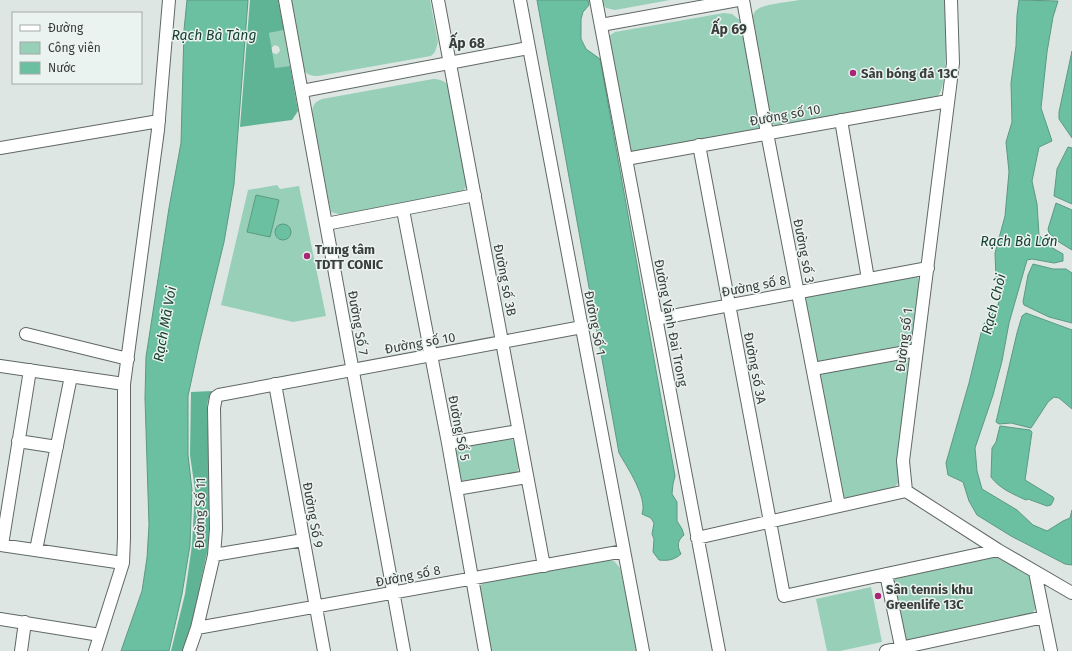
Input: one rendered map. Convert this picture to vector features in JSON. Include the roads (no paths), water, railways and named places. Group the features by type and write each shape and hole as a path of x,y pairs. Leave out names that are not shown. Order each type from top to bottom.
{"street":[{"path":"95,651 123,563 124,384 159,121 169,0"},
{"name":"Đường Số 7","path":"285,0 404,651"},
{"name":"Đường số 3B","path":"438,0 503,343 526,477 544,566"},
{"name":"Đường Số 1","path":"520,0 644,651"},
{"name":"Đường Vành Đai Trong","path":"596,0 719,651"},
{"path":"601,25 738,0"},
{"name":"Đường số 3","path":"743,0 767,133 839,506"},
{"name":"Đường số 1","path":"906,491 903,461 953,62 951,0"},
{"path":"302,91 528,48"},
{"name":"Đường số 10","path":"626,159 948,101"},
{"path":"841,120 868,279"},
{"path":"0,148 159,121"},
{"name":"Đường số 3A","path":"699,145 784,596 886,574"},
{"path":"326,224 475,195"},
{"name":"Đường Số 5","path":"403,210 448,443 485,651"},
{"name":"Đường số 8","path":"656,319 928,268"},
{"name":"Đường số 10","path":"216,397 219,394 224,393 503,343 582,327"},
{"path":"26,334 128,359"},
{"path":"813,369 917,350"},
{"path":"0,366 124,384"},
{"path":"30,370 1,545 123,563"},
{"path":"36,550 71,376"},
{"name":"Đường Số 9","path":"275,384 324,651"},
{"name":"Đường Số 11","path":"189,651 197,628 214,555 216,529 214,408 216,397"},
{"path":"448,443 518,430"},
{"path":"18,441 57,447"},
{"path":"456,489 526,477"},
{"path":"697,538 906,491 998,550 1072,593"},
{"path":"214,555 303,540"},
{"path":"902,649 886,574 998,550"},
{"name":"Đường số 8","path":"197,628 624,551"},
{"path":"1035,572 1051,651"},
{"path":"886,651 902,649 1044,617"},
{"path":"0,618 100,635"},
{"path":"21,651 25,622"}],"water":[{"name":"Rạch Bà Tàng","path":"187,0 248,0 234,184 224,242 188,396 188,455 192,490 190,545 182,594 169,651 121,651 142,591 147,558 149,525 145,398 146,357 169,208 181,143 184,30"},
{"path":"537,0 588,0 589,5 583,12 581,19 581,39 586,49 600,59 675,476 672,494 677,502 677,521 684,535 678,544 681,554 671,560 659,560 653,552 654,539 652,534 654,523 651,518 642,514 642,500 636,483 619,453"},
{"name":"Rạch Bà Lớn","path":"1019,0 1058,1 1053,17 1047,52 1041,108 1052,141 1039,147 1032,181 1037,204 1039,235 1049,246 1063,254 1063,261 1054,263 1032,259 1027,260 1009,323 1002,361 993,395 975,448 977,471 982,489 1017,510 1033,525 1047,531 1070,518 1072,510 1072,565 1065,564 1011,536 977,515 969,501 963,482 948,475 946,463 969,383 983,325 997,308 1002,291 996,278 995,253 1005,216 1009,172 1006,142 1012,122 1011,83 1016,46"},
{"path":"1072,51 1072,138 1059,119 1059,112"},
{"path":"1068,147 1072,148 1072,204 1054,196 1057,169"},
{"path":"256,195 279,200 270,237 247,232"},
{"path":"1056,203 1072,210 1072,250 1059,242 1049,233 1048,229"},
{"path":"280,224 286,224 291,229 289,238 286,240 280,240 275,235 275,229"},
{"path":"1033,264 1053,269 1066,269 1072,273 1072,323 1049,317 1024,305 1023,302 1028,275"},
{"path":"1026,313 1072,330 1072,409 1059,398 1054,397 1048,402 1031,428 1011,423 999,424 996,422 1017,333 1022,316"},
{"path":"1000,426 1030,430 1032,432 1025,480 1053,497 1054,499 1051,505 1047,506 1016,496 1003,488 991,477 992,448 996,442"}],"place":[{"name":"Sân bóng đá 13C","path":"853,73"},
{"name":"Trung tâm TDTT CONIC","path":"307,256"},
{"name":"Sân tennis khu Greenlife 13C","path":"878,596"}],"district":[{"name":"Ấp 69","path":"729,29"},
{"name":"Ấp 68","path":"467,43"}],"water label":[{"name":"Rạch Chòi","path":"994,304"},
{"name":"Rạch Mã Voi","path":"165,324"}]}
